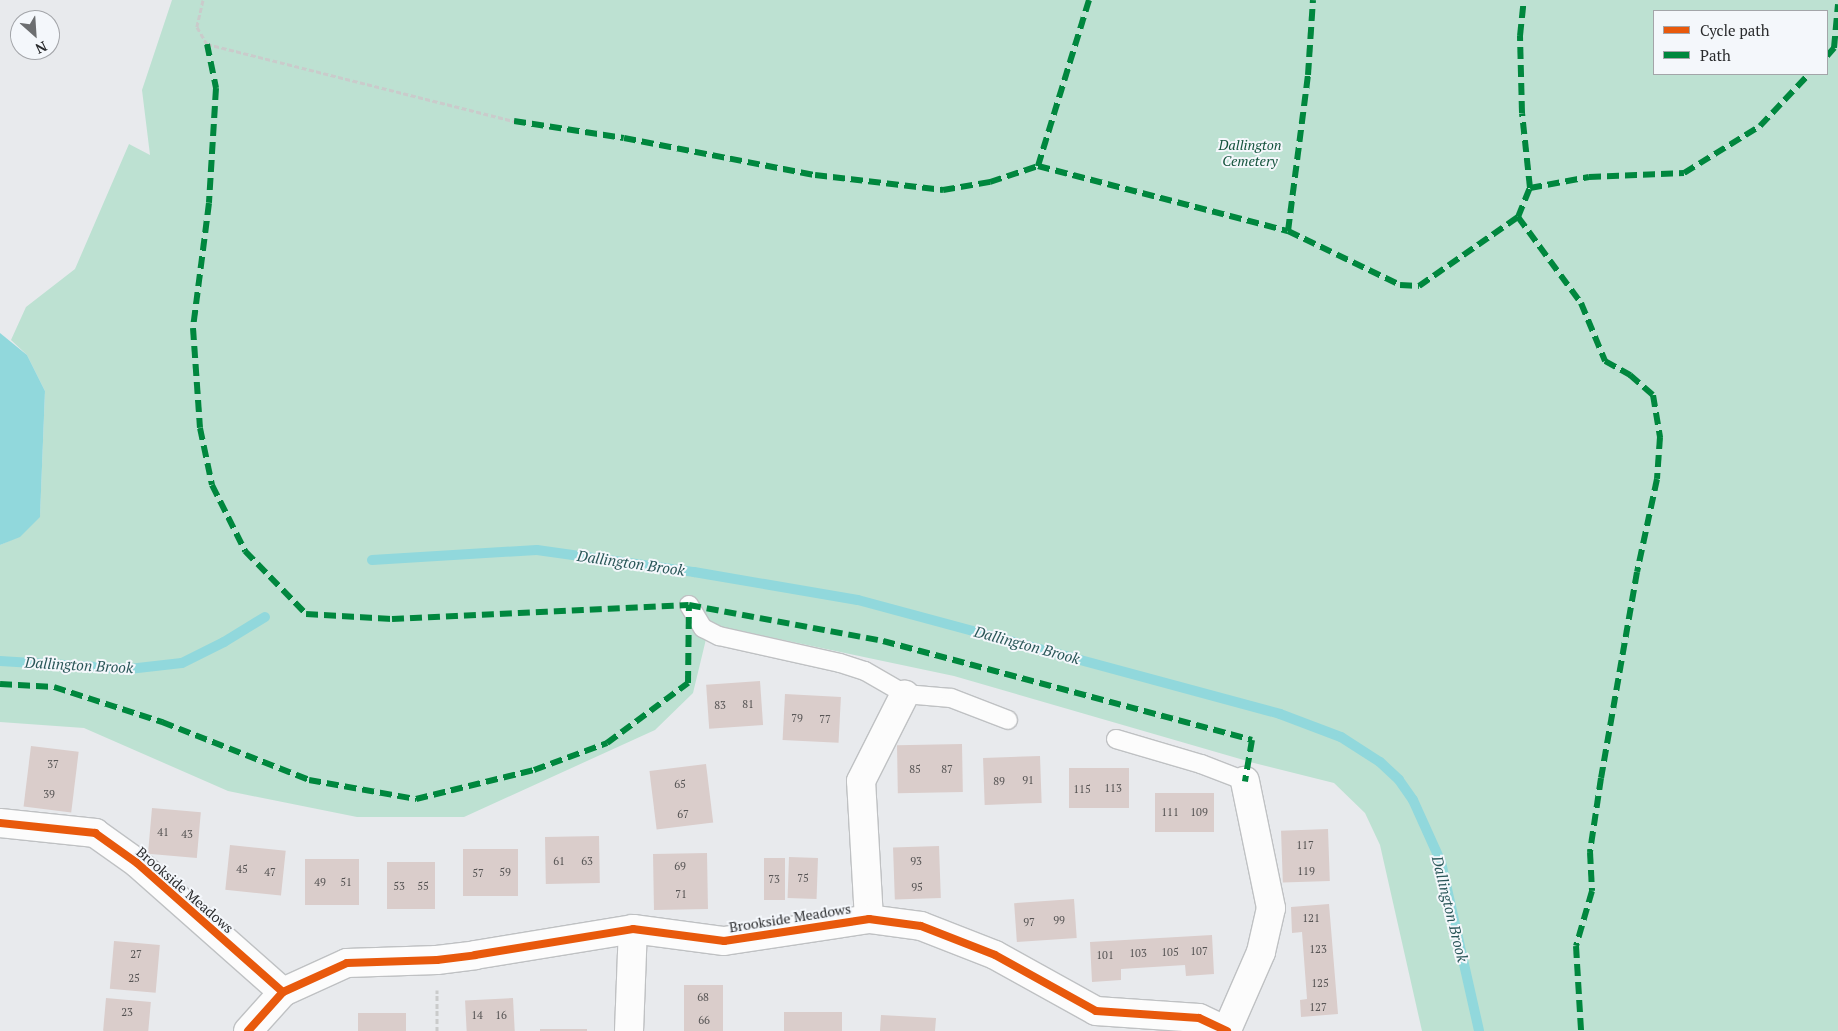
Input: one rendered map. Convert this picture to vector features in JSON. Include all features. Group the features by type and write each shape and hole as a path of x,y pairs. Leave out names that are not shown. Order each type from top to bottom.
{"street":[{"name":"Brookside Meadows","path":"869,919 861,781 905,694"},
{"name":"Brookside Meadows","path":"248,1031 283,992 347,963 437,960 634,929 724,941 869,919 921,926 995,955 1096,1011 1199,1018 1227,1031 1261,952 1271,908 1245,781"},
{"name":"Brookside Meadows","path":"0,823 95,834 137,863 283,992"},
{"path":"629,1031 634,929"}],"lane":[{"path":"689,605 703,628 719,636 865,671 905,694 951,698 1008,720"},
{"path":"1116,739 1202,764 1245,781"}],"path":[{"path":"203,0 197,27 206,44 514,121"},
{"path":"437,960 437,1031"}],"green space":[{"name":"Dallington Cemetery","path":"172,0 1838,0 1838,1031 1422,1031 1380,845 1365,813 1334,783 1254,763 954,676 727,628 707,635 693,693 655,730 464,817 357,817 228,791 84,728 0,722 0,545 20,536 40,516 45,391 27,355 11,340 26,307 75,269 129,144 150,155 142,90"}],"water":[{"path":"0,333 27,355 45,391 40,517 20,537 0,545"}],"building":[{"path":"760,681 763,725 709,729 706,685"},
{"path":"785,694 841,697 839,743 783,740"},
{"path":"962,744 963,792 898,793 897,745"},
{"path":"31,746 79,752 71,812 24,807"},
{"path":"1040,756 1042,803 985,805 983,758"},
{"path":"706,764 713,823 657,830 649,771"},
{"path":"1069,768 1129,768 1129,808 1069,808"},
{"path":"1155,793 1214,793 1214,832 1155,832"},
{"path":"152,808 201,812 197,858 148,854"},
{"path":"1328,829 1330,881 1283,883 1281,831"},
{"path":"599,836 600,883 546,884 545,837"},
{"path":"230,845 286,851 281,896 225,890"},
{"path":"939,846 941,898 895,900 893,848"},
{"path":"463,849 518,849 518,896 463,896"},
{"path":"707,853 708,909 654,910 653,854"},
{"path":"789,857 818,858 817,899 788,898"},
{"path":"764,858 785,858 785,900 764,900"},
{"path":"305,859 359,859 359,905 305,905"},
{"path":"387,862 435,862 435,909 387,909"},
{"path":"1074,899 1077,938 1017,942 1014,903"},
{"path":"1329,904 1338,1014 1301,1017 1300,1000 1307,999 1302,932 1292,933 1291,907"},
{"path":"1212,935 1214,974 1186,976 1185,965 1121,969 1121,980 1092,982 1090,942"},
{"path":"114,941 160,945 156,993 110,989"},
{"path":"684,985 723,985 723,1031 684,1031"},
{"path":"106,998 151,1002 148,1031 103,1031"},
{"path":"513,998 515,1031 467,1031 465,1001"},
{"path":"784,1012 842,1012 842,1031 784,1031"},
{"path":"358,1013 406,1013 406,1031 358,1031"},
{"path":"881,1015 936,1018 935,1031 880,1031"},
{"path":"540,1029 587,1029 587,1031 540,1031"}],"waterway":[{"name":"Dallington Brook","path":"372,560 537,550 694,572 858,600 1280,714 1341,737 1380,762 1399,780 1413,800 1441,862 1479,1031"},
{"name":"Dallington Brook","path":"0,661 129,669 182,663 224,642 265,617"}],"marked path":[{"path":"1089,0 1038,166 1288,231 1308,75 1313,0"},
{"path":"1288,231 1400,285 1419,286 1518,217 1530,188 1522,113 1520,36 1524,0"},
{"path":"1828,55 1834,48 1838,4"},
{"path":"207,44 216,88 209,203 193,328 200,428 212,485 245,551 306,614 392,619 689,605"},
{"path":"1530,188 1589,177 1684,173 1760,126 1808,75"},
{"path":"514,121 624,138 815,175 943,190 990,182 1038,166"},
{"path":"1518,217 1581,303 1605,361 1630,375 1653,395 1660,437 1657,479 1637,572 1601,778 1590,852 1592,891 1576,946 1581,1031"},
{"path":"0,684 54,687 162,722 309,780 416,799 534,770 607,743 688,683 689,605 883,641 1252,740 1245,781"}],"cycle path":[{"path":"0,823 95,833 137,863 283,992"},
{"path":"248,1031 283,992 347,963 437,960 633,929 724,941 869,919 921,926 995,955 1096,1011 1199,1018 1227,1031"}]}
